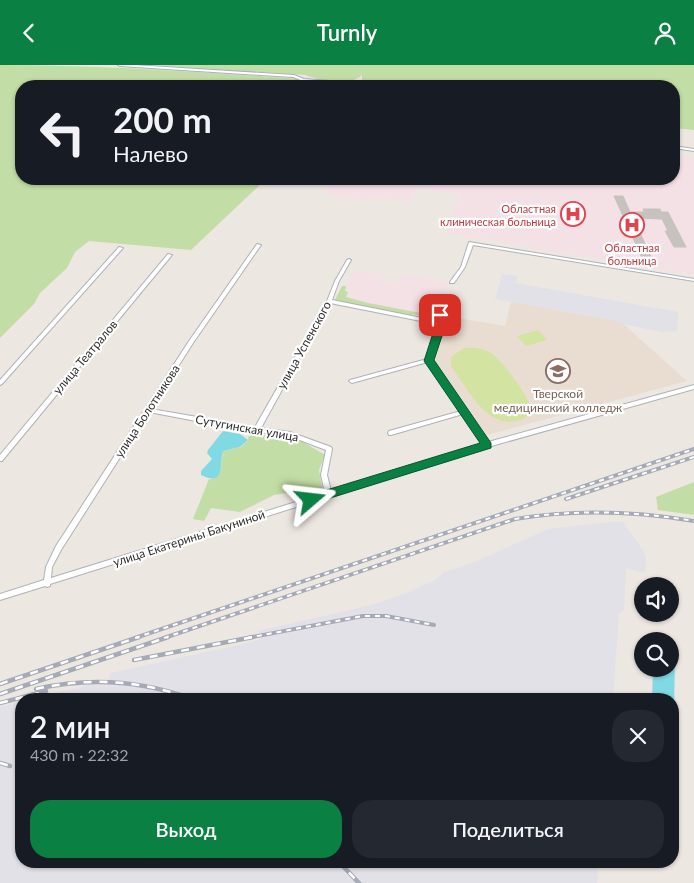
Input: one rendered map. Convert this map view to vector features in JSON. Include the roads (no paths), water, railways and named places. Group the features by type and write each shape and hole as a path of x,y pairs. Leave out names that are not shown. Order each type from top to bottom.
{"street":[{"path":"120,65 294,76 303,80"},
{"path":"680,148 694,149"},
{"path":"452,282 463,267 471,243 694,279"},
{"name":"улица Болотникова","path":"47,584 49,567 58,548 202,326 259,245"},
{"path":"0,383 121,248"},
{"name":"улица Театралов","path":"0,459 170,255"},
{"name":"улица Успенского","path":"257,429 330,301 337,281 349,260"},
{"path":"330,301 438,323"},
{"path":"429,361 438,333 440,315"},
{"path":"352,381 429,361"},
{"path":"429,361 487,445"},
{"name":"улица Екатерины Бакуниной","path":"0,597 47,584 487,445 694,387"},
{"name":"Сутугинская улица","path":"148,410 299,436 330,449 324,475 329,494"},
{"path":"391,433 464,412"}],"water":[{"path":"223,431 240,434 248,440 240,447 223,451 220,473 217,477 209,478 201,475 201,471 212,459 207,453 208,450"},
{"path":"653,677 675,677 674,693 652,693"}],"railway":[{"path":"135,638 694,449"},
{"path":"566,499 694,457"},
{"path":"164,638 515,519 560,514 627,513 694,521"},
{"path":"247,638 363,616 386,616 434,625"},
{"path":"0,684 139,637"},
{"path":"0,694 168,637"},
{"path":"134,660 253,637"},
{"path":"36,689 76,683 115,682 134,684 173,693"},
{"path":"38,693 46,691"},
{"path":"0,703 15,699"},
{"path":"0,763 10,766"},
{"path":"345,868 359,883"}],"place":[{"name":"Областная клиническая больница","path":"573,214"},
{"name":"Областная больница","path":"632,225"},
{"name":"Тверской медицинский колледж","path":"558,371"}]}
